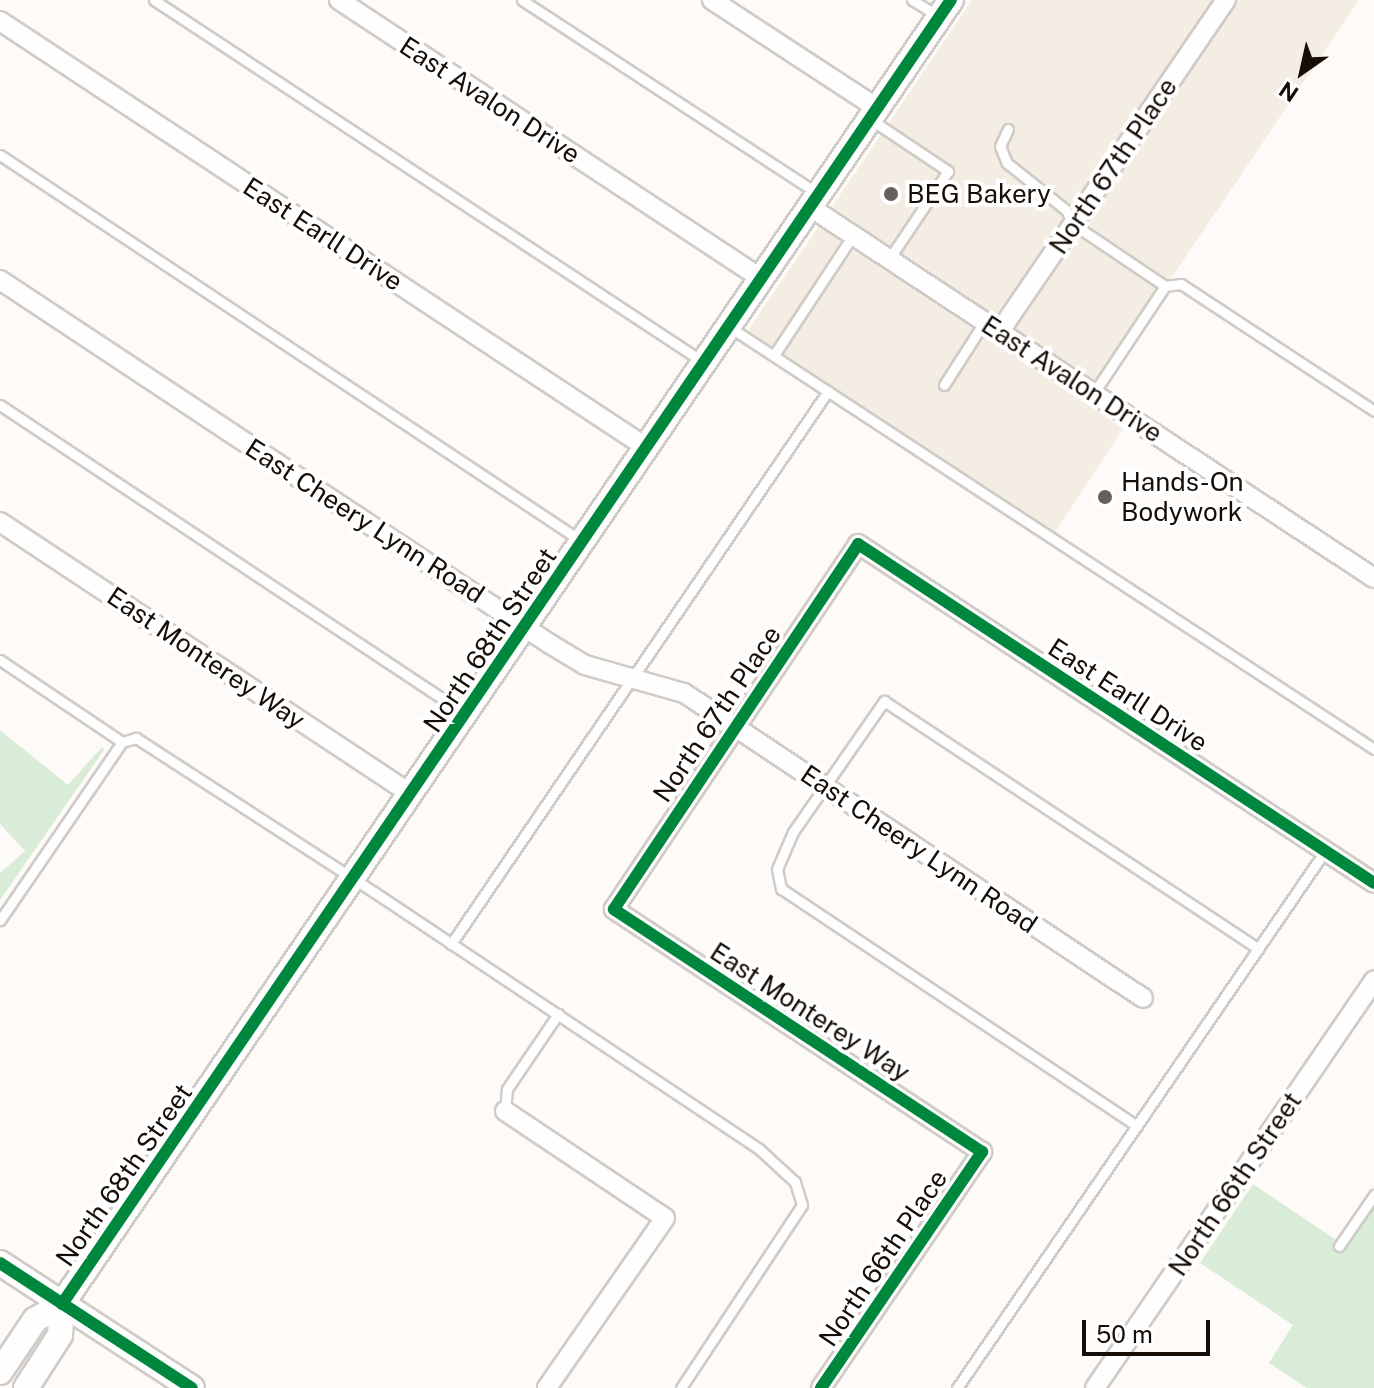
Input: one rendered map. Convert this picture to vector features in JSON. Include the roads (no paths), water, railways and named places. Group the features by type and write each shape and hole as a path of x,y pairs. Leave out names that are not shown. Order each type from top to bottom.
{"main road":[{"name":"North 68th Street","path":"0,1372 35,1320 62,1304 412,795 945,9"},
{"path":"0,1263 192,1388"},
{"name":"North 68th Street","path":"26,1388 60,1335 62,1304"}],"street":[{"name":"East Avalon Drive","path":"339,0 762,279"},
{"path":"712,0 874,114"},
{"name":"North 67th Place","path":"992,326 1073,224 1226,0"},
{"name":"East Earll Drive","path":"0,21 647,448"},
{"name":"East Avalon Drive","path":"815,201 853,235 1374,578"},
{"name":"East Cheery Lynn Road","path":"0,280 585,665 684,693 1143,998"},
{"name":"East Monterey Way","path":"0,522 412,795"},
{"name":"North 67th Place","path":"614,909 858,544"},
{"name":"East Earll Drive","path":"858,544 1374,883"},
{"name":"East Monterey Way","path":"614,909 982,1152"},
{"name":"North 66th Street","path":"1095,1388 1374,980"},
{"path":"505,1111 665,1218 547,1388"},
{"name":"North 66th Place","path":"821,1388 982,1152"}],"lane":[{"path":"154,0 705,363"},
{"path":"522,0 815,201"},
{"path":"912,0 945,9"},
{"path":"874,114 948,171 889,259"},
{"path":"1008,129 1000,146 1007,163 1066,210 1073,224 1165,286 1181,284 1374,411"},
{"path":"0,155 583,542"},
{"path":"774,355 853,235"},
{"path":"1094,393 1165,286"},
{"path":"944,385 992,326"},
{"path":"730,327 1374,749"},
{"path":"451,944 636,679 828,391"},
{"path":"0,405 466,715"},
{"path":"0,660 122,742"},
{"path":"1137,1126 781,889 777,869 793,832 884,701 1258,949"},
{"path":"0,920 122,742 136,738 759,1149 795,1182 802,1205 681,1388"},
{"path":"957,1388 1325,851"},
{"path":"505,1111 507,1089 558,1014"},
{"path":"1339,1246 1374,1195"}],"place":[{"name":"BEG Bakery","path":"891,194"},
{"name":"Hands-On Bodywork","path":"1105,497"}]}
